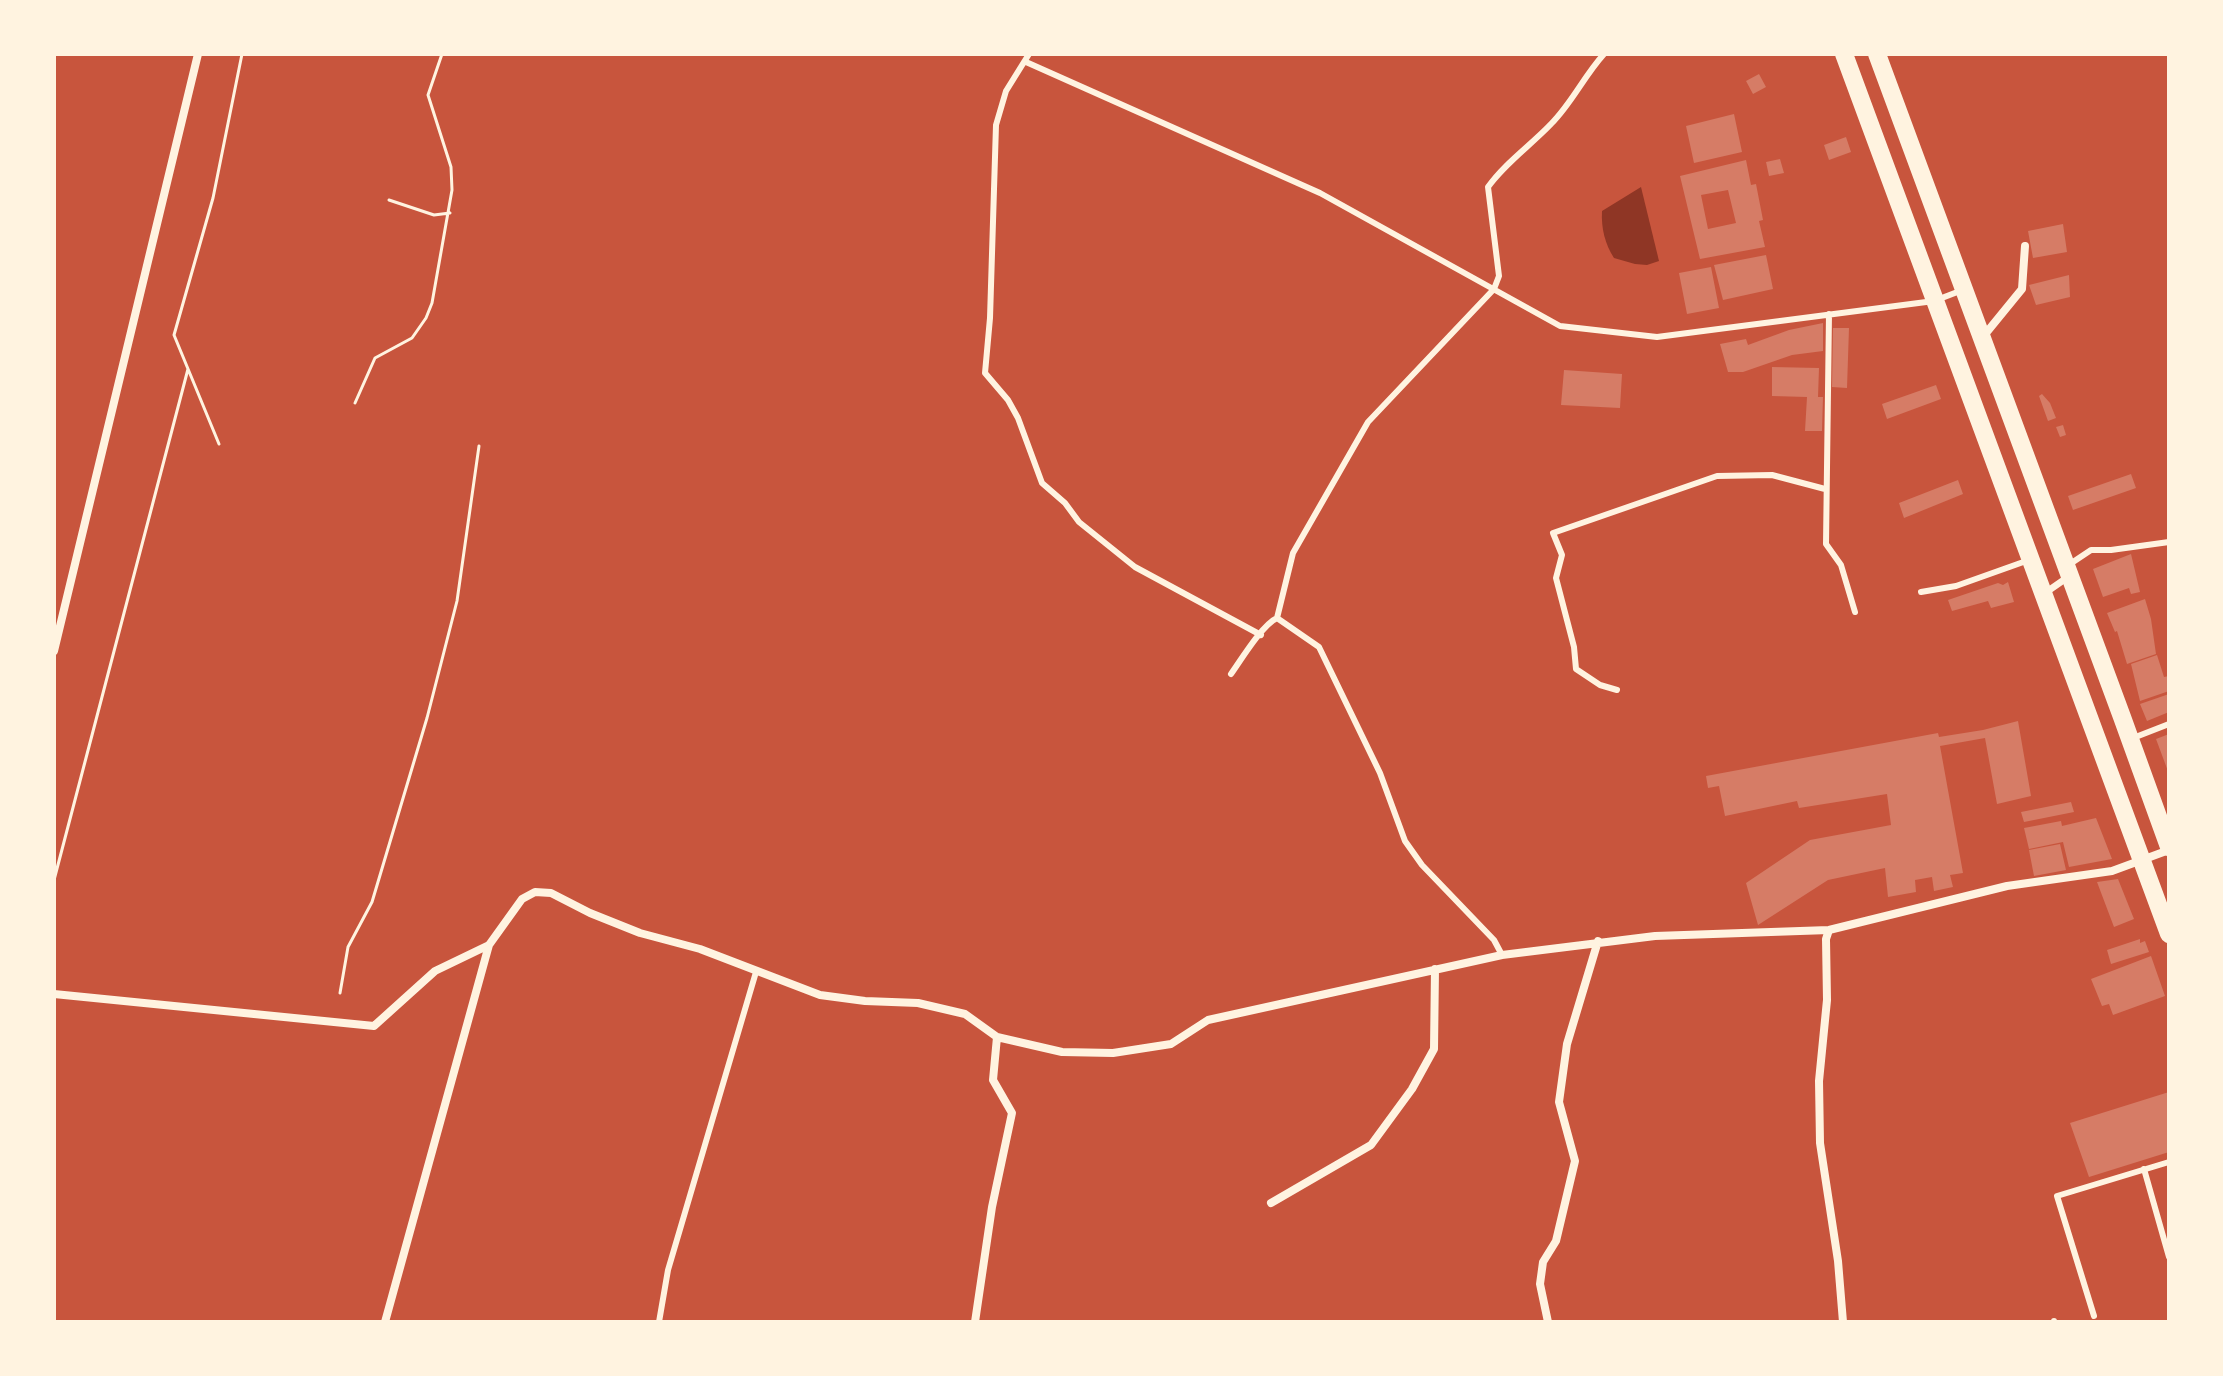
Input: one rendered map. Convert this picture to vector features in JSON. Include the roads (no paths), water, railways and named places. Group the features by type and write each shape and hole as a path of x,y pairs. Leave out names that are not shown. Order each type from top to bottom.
{"main road":[{"path":"1844,54 2169,934"},
{"path":"1877,54 2169,849"}],"street":[{"path":"54,651 198,54"},
{"path":"1981,338 2022,289 2025,246"},
{"path":"2043,594 2069,570"},
{"path":"385,1322 489,945 522,899 535,892 551,893 640,933 700,949 820,995 918,1003 965,1014 997,1037 1062,1052 1113,1053 1171,1044 1208,1020 1502,955 1655,936 1829,930 2007,886 2112,871 2169,849"},
{"path":"1829,930 1826,939 1827,1000 1819,1081 1820,1143 1838,1261 1843,1322"},
{"path":"1548,1322 1540,1284 1541,1273 1543,1262 1556,1241 1575,1161 1559,1102 1567,1044 1598,941"},
{"path":"54,994 374,1026 435,971 489,945"},
{"path":"1271,1203 1371,1145 1412,1089 1434,1049 1435,969"},
{"path":"975,1322 992,1207 1012,1113 993,1080 997,1037"}],"lane":[{"path":"1029,54 1006,91 996,125 990,318 985,373 1008,400 1018,418 1042,483 1065,503 1079,522 1135,567 1261,635"},
{"path":"1231,674 1254,641 1277,618 1293,553 1368,422 1494,289 1499,276 1488,187 1498,173 1552,123 1580,88 1585,75 1604,54"},
{"path":"1026,62 1320,193 1560,326 1657,337 1934,301 1964,290"},
{"path":"1829,314 1826,544 1841,565 1855,612"},
{"path":"1617,690 1600,685 1576,669 1574,647 1556,578 1562,555 1553,533 1717,476 1772,475 1825,489"},
{"path":"2069,570 2091,550 2169,542"},
{"path":"1921,592 1956,586 2031,559"},
{"path":"1277,618 1319,647 1380,773 1405,841 1422,865 1494,940 1502,955"},
{"path":"2130,739 2169,724"},
{"path":"659,1322 668,1270 756,972"},
{"path":"2094,1316 2057,1196 2169,1162"},
{"path":"2144,1169 2169,1257"}]}
